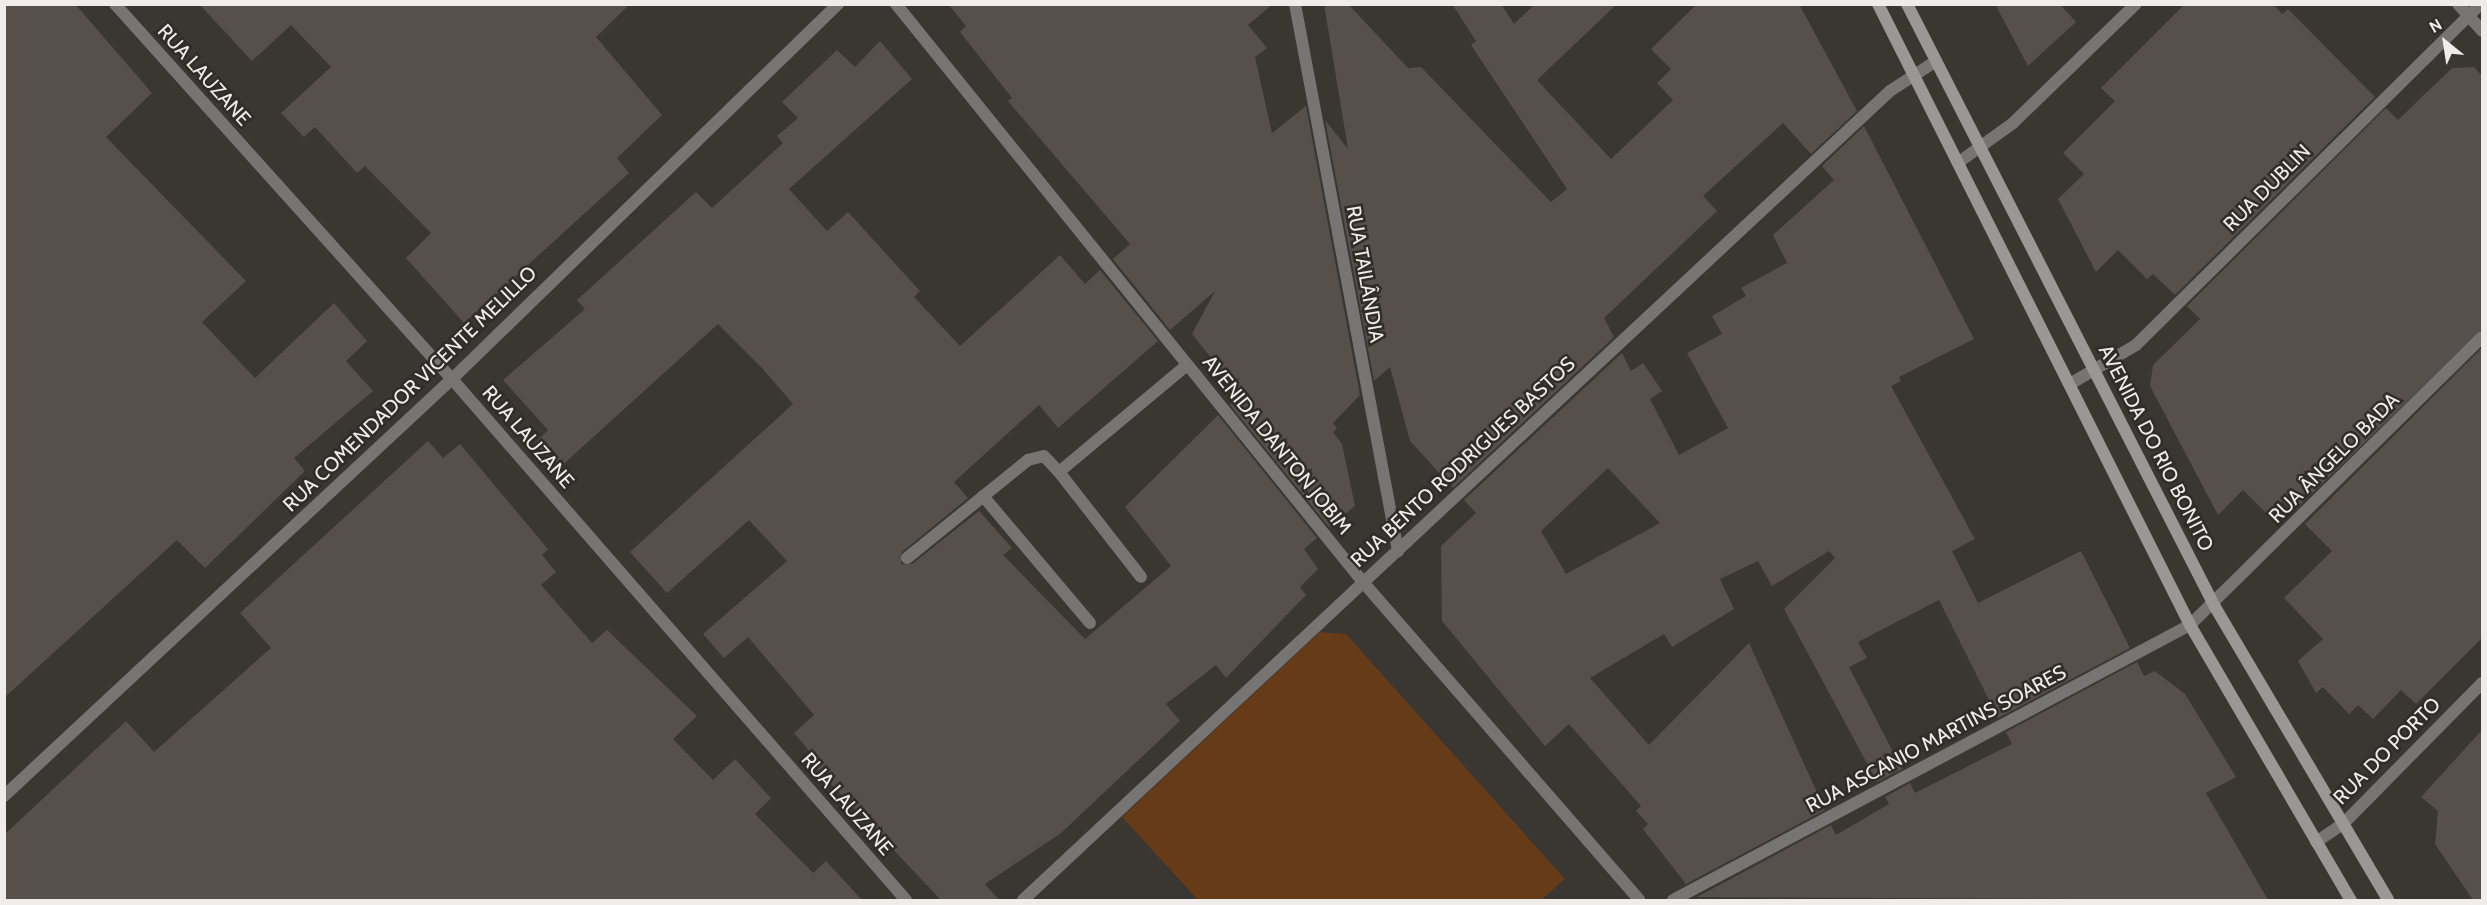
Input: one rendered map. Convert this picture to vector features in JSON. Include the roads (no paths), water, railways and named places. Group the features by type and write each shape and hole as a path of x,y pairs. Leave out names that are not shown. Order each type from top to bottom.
{"main road":[{"path":"1878,4 2190,625 2351,900"},
{"name":"AVENIDA DO RIO BONITO","path":"1907,4 2215,607 2388,900"}],"street":[{"name":"RUA LAUZANE","path":"115,4 452,379 906,900"},
{"name":"RUA COMENDADOR VICENTE MELILLO","path":"4,796 452,379 838,4"},
{"name":"AVENIDA DANTON JOBIM","path":"896,4 1363,582 1639,900"},
{"name":"RUA TAILÂNDIA","path":"1295,4 1398,551"},
{"path":"1959,162 1982,148 2136,4"},
{"path":"2458,4 2482,31"},
{"name":"RUA DUBLIN","path":"2070,384 2136,345 2480,4"},
{"name":"RUA BENTO RODRIGUES BASTOS","path":"1023,900 1914,73 1936,61"},
{"name":"RUA ÂNGELO BADA","path":"2215,607 2482,337"},
{"path":"1059,472 1186,365"},
{"path":"907,558 1036,456 1044,456 1141,577"},
{"path":"983,496 1090,623"},
{"name":"RUA ASCANIO MARTINS SOARES","path":"1673,900 2190,625 2215,607"},
{"name":"RUA DO PORTO","path":"2316,842 2344,823 2482,683"}]}
